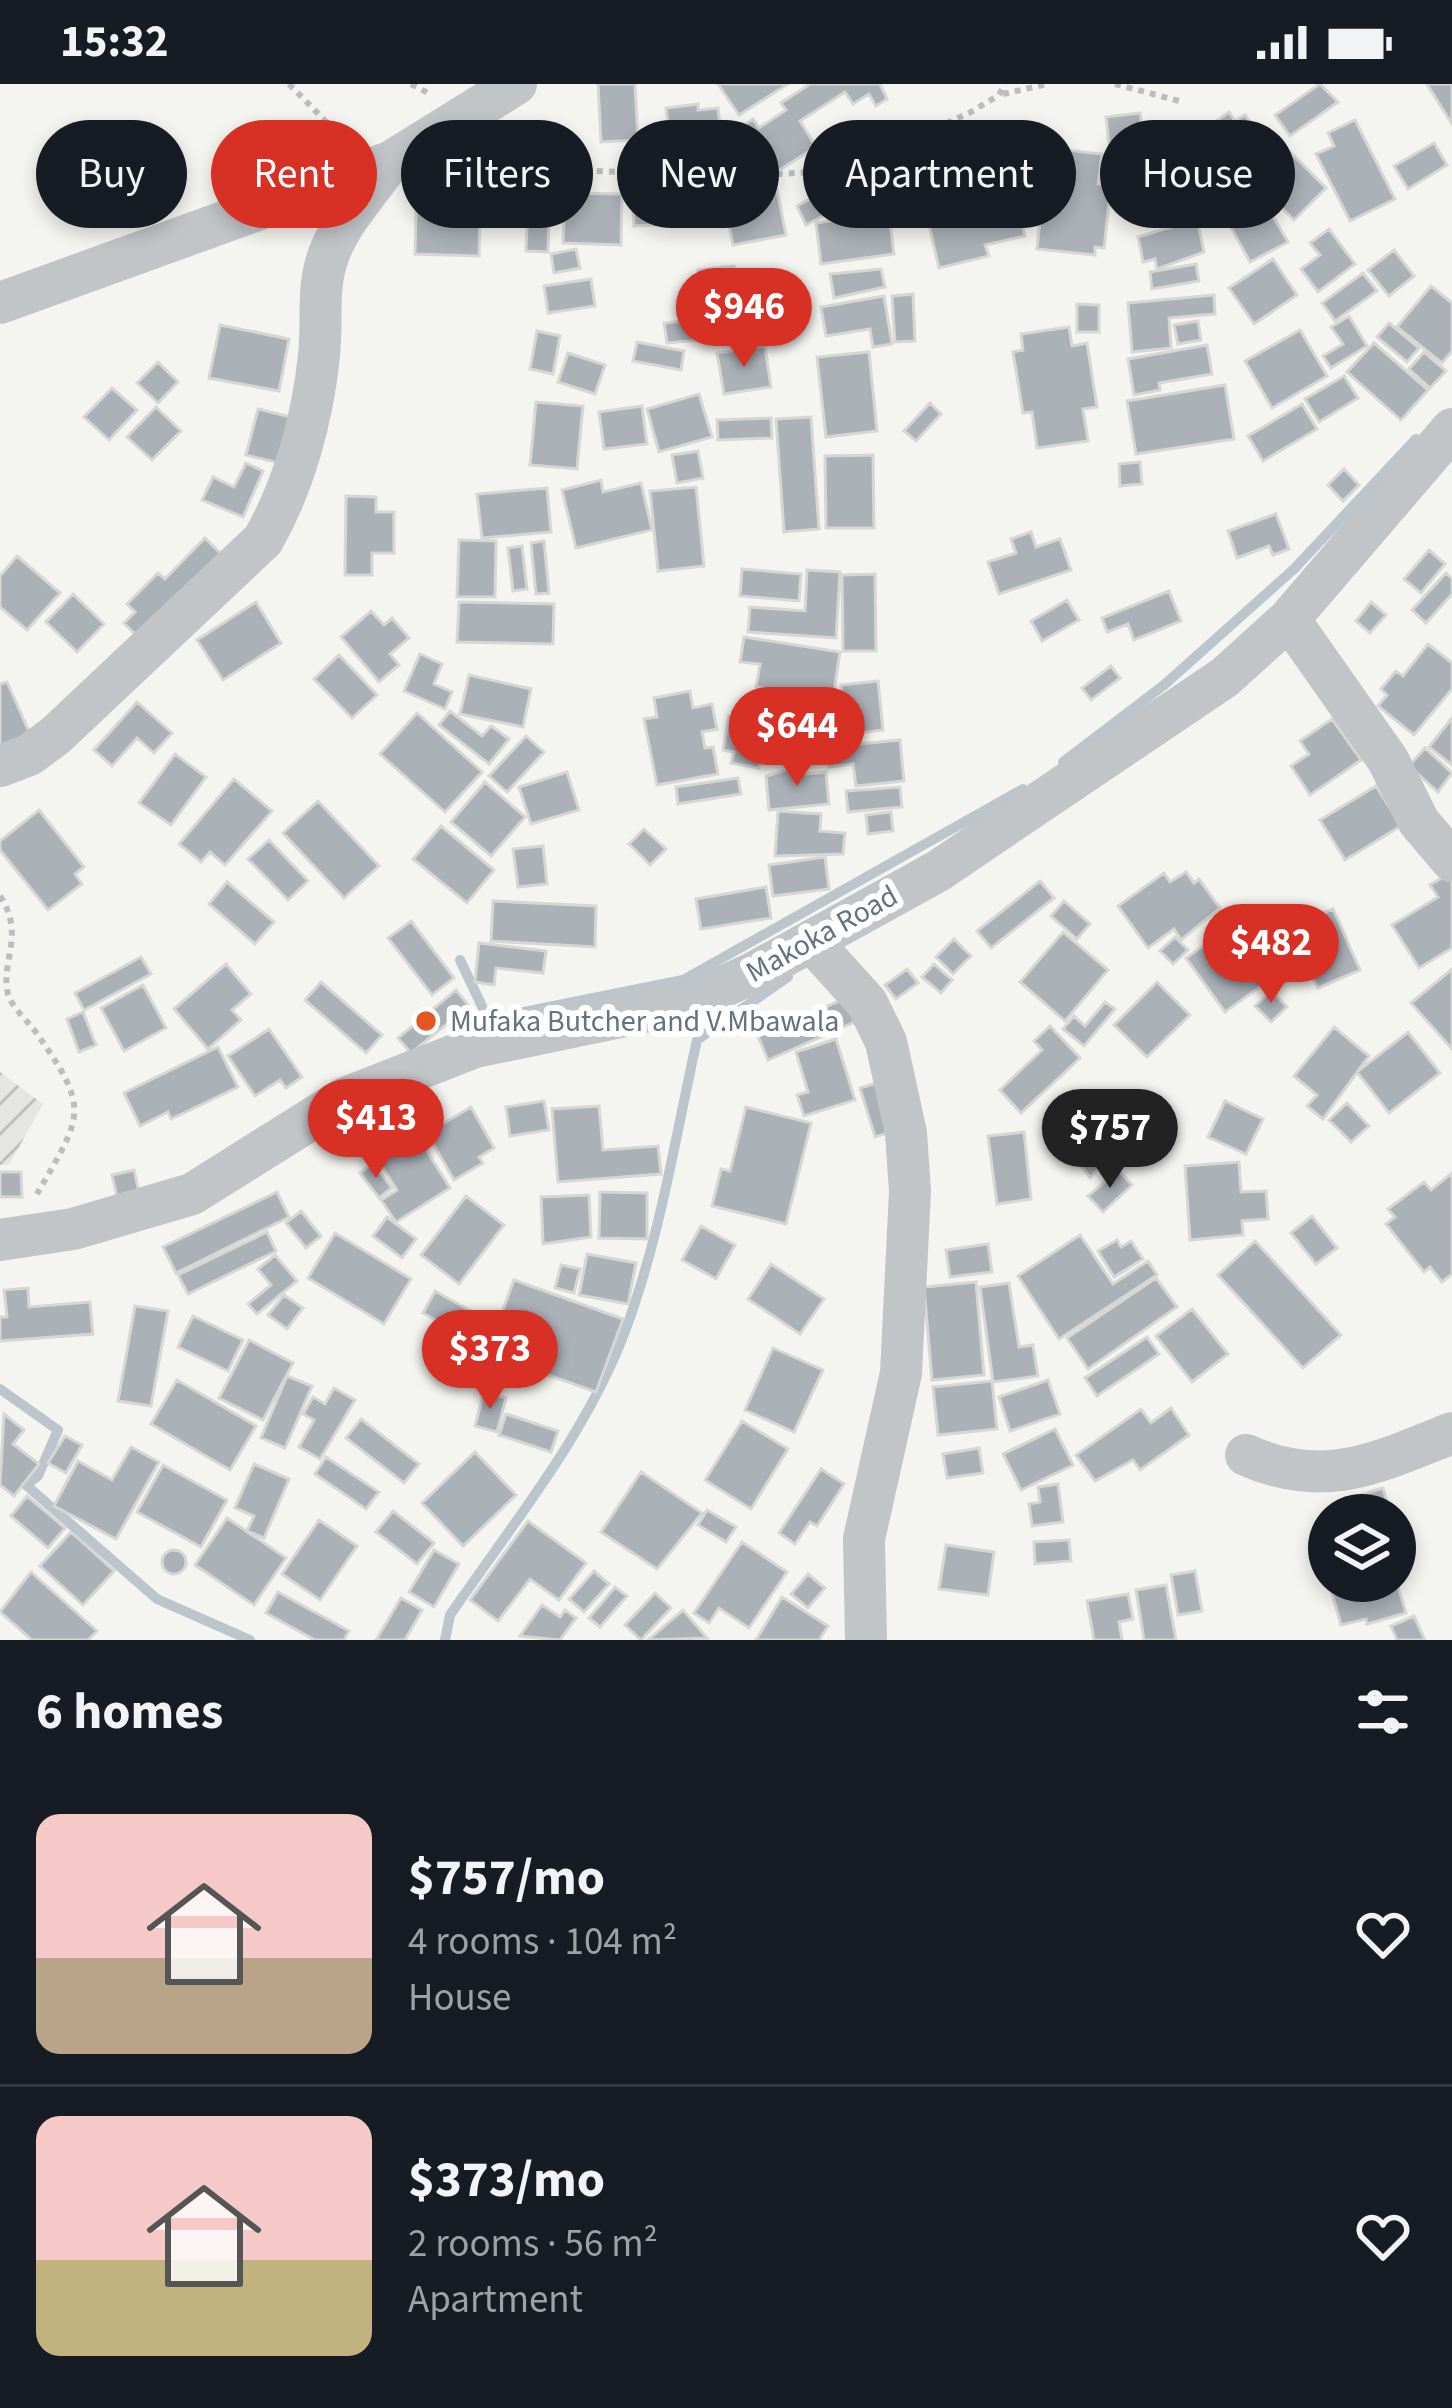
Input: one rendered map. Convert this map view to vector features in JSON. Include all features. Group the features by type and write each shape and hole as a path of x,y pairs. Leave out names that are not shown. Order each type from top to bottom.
{"street":[{"path":"0,302 390,162 516,84"},
{"path":"0,766 29,755 55,736 263,540 280,509 307,415 329,252 390,162"},
{"name":"Makoka Road","path":"6,1239 150,1211 244,1166 345,1098 392,1076 476,1047 688,1003 938,871 1225,677 1288,619 1452,429"},
{"path":"1288,619 1388,760 1419,822 1452,861"},
{"path":"811,941 867,1004 886,1042 908,1153 901,1373 864,1539 866,1640"},
{"path":"1246,1455 1282,1471 1317,1475 1353,1468 1452,1433"}],"path":[{"path":"290,84 329,130 390,162"},
{"path":"999,95 1005,84"},
{"path":"593,170 748,176 843,170 999,95 1048,84"},
{"path":"1115,84 1183,102"},
{"path":"0,896 12,921 8,995 75,1093 76,1117 69,1142 6,1239"}],"shaded area":[{"path":"0,1072 43,1104 9,1165 0,1165"}],"building":[{"path":"598,84 635,84 637,120 617,120 617,141 601,142"},
{"path":"718,84 788,84 739,115"},
{"path":"810,84 880,84 887,99 876,106 869,94 853,104 845,92 800,121 803,155 779,170 779,120 771,120 786,110 781,103"},
{"path":"1320,84 1338,102 1295,132 1295,120 1279,120 1275,115"},
{"path":"1427,84 1452,84 1452,124"},
{"path":"698,104 698,110 718,108 719,120 668,120 666,108"},
{"path":"1140,113 1141,120 1106,120"},
{"path":"1355,120 1395,199 1350,221 1316,154 1334,146 1328,133"},
{"path":"1434,143 1447,165 1408,189 1394,166"},
{"path":"1076,151 1100,154 1104,248 1095,247 1095,255 1037,249 1039,228 1076,228"},
{"path":"1295,157 1326,188 1295,219"},
{"path":"593,193 617,194 621,245 563,243 564,228 593,228"},
{"path":"779,200 786,235 733,245 730,228 779,228"},
{"path":"416,228 480,228 479,256 415,254"},
{"path":"527,228 549,228 548,252 526,251"},
{"path":"817,228 891,228 894,254 821,264"},
{"path":"930,228 1023,228 1025,236 985,245 989,256 939,268"},
{"path":"1168,228 1199,228 1204,252 1157,269 1155,259 1143,262 1138,237"},
{"path":"1231,228 1280,228 1288,242 1250,262"},
{"path":"1329,229 1355,264 1318,292 1301,269 1320,255 1310,243"},
{"path":"576,249 580,268 554,273 551,254"},
{"path":"1394,250 1414,276 1389,296 1368,270"},
{"path":"1273,259 1297,295 1254,324 1229,288"},
{"path":"1196,264 1199,281 1152,289 1150,272"},
{"path":"734,266 740,305 703,310 698,270"},
{"path":"881,269 885,287 834,298 830,274"},
{"path":"1363,273 1377,291 1335,321 1322,303"},
{"path":"774,276 776,294 744,296 742,279"},
{"path":"591,279 595,306 548,313 544,286"},
{"path":"1431,286 1452,303 1452,351 1442,363 1397,327"},
{"path":"913,294 915,341 895,342 892,296"},
{"path":"795,295 799,321 747,329 744,303"},
{"path":"1214,295 1215,314 1169,318 1171,348 1132,352 1128,303"},
{"path":"884,296 892,344 873,347 870,329 826,336 821,307"},
{"path":"1077,304 1099,305 1099,332 1077,332"},
{"path":"1349,316 1367,346 1331,368 1323,356 1343,344 1331,327"},
{"path":"708,319 711,339 667,343 664,323"},
{"path":"1198,321 1201,340 1178,344 1174,325"},
{"path":"1389,323 1419,348 1407,362 1377,337"},
{"path":"220,325 289,339 279,391 209,378"},
{"path":"1069,327 1072,346 1087,343 1097,407 1083,409 1088,441 1037,448 1032,412 1023,413 1013,352 1023,350 1021,334"},
{"path":"1300,330 1327,376 1272,408 1245,361"},
{"path":"537,331 560,336 553,374 530,369"},
{"path":"637,342 684,351 681,370 633,361"},
{"path":"1374,343 1428,390 1401,420 1347,372"},
{"path":"1207,345 1212,374 1159,383 1160,390 1134,395 1128,359"},
{"path":"765,346 771,387 724,394 717,353"},
{"path":"869,352 877,431 826,437 817,357"},
{"path":"1424,352 1446,371 1430,388 1409,369"},
{"path":"568,353 605,365 595,394 558,382"},
{"path":"158,362 178,382 158,403 137,383"},
{"path":"1344,376 1358,398 1319,422 1305,399"},
{"path":"1225,385 1234,439 1136,454 1127,401"},
{"path":"112,388 137,410 109,440 84,417"},
{"path":"699,394 712,437 659,452 647,409"},
{"path":"536,402 583,406 577,469 530,465"},
{"path":"930,403 941,414 916,441 904,431"},
{"path":"1302,404 1317,429 1263,461 1248,436"},
{"path":"642,406 647,444 604,449 599,412"},
{"path":"156,407 181,431 152,460 127,437"},
{"path":"258,409 291,417 279,463 246,455"},
{"path":"811,417 819,529 784,532 776,419"},
{"path":"771,418 772,438 718,440 717,420"},
{"path":"698,451 703,478 677,483 672,455"},
{"path":"873,455 874,528 826,528 825,456"},
{"path":"1140,462 1142,484 1120,486 1119,464"},
{"path":"246,463 263,471 243,517 202,500 213,477 234,487"},
{"path":"1344,469 1359,485 1343,501 1328,485"},
{"path":"601,480 603,492 641,483 652,530 576,548 562,490"},
{"path":"696,487 704,566 658,571 650,491"},
{"path":"547,488 551,532 482,538 477,494"},
{"path":"346,496 376,497 376,512 394,512 394,553 372,553 372,575 345,575"},
{"path":"1276,514 1289,549 1273,555 1269,546 1237,558 1228,531"},
{"path":"1031,532 1036,547 1060,539 1071,570 999,594 988,562 1016,553 1011,539"},
{"path":"205,538 223,556 142,641 124,623 135,612 127,604 158,573 165,579"},
{"path":"459,540 496,541 495,597 457,597"},
{"path":"544,541 549,593 536,594 531,543"},
{"path":"522,546 527,589 513,591 508,548"},
{"path":"1429,550 1445,564 1421,593 1404,579"},
{"path":"17,556 60,593 27,630 0,607 0,576"},
{"path":"742,569 801,574 799,601 740,596"},
{"path":"807,570 840,572 836,638 748,632 750,607 805,611"},
{"path":"1446,573 1452,579 1452,594 1426,623 1412,610"},
{"path":"875,574 876,651 843,651 842,575"},
{"path":"1169,591 1181,621 1134,640 1128,624 1107,632 1102,618"},
{"path":"73,594 104,624 77,652 46,622"},
{"path":"1067,600 1079,620 1042,641 1031,621"},
{"path":"256,602 281,643 223,680 197,640"},
{"path":"459,602 554,604 553,644 457,642"},
{"path":"1371,602 1386,615 1370,633 1356,621"},
{"path":"371,611 384,625 392,618 409,638 390,654 399,665 379,682 341,637"},
{"path":"744,637 840,652 833,699 756,687 760,664 740,662"},
{"path":"1428,644 1452,663 1452,689 1414,735 1378,706 1387,695 1381,689 1396,671 1403,676"},
{"path":"420,654 442,664 434,684 452,692 445,709 404,691"},
{"path":"339,655 377,695 352,718 314,679"},
{"path":"1111,666 1120,678 1091,700 1082,688"},
{"path":"469,675 531,689 523,727 460,714"},
{"path":"878,681 883,730 847,735 841,685"},
{"path":"7,682 35,745 0,757 0,684"},
{"path":"690,691 693,708 712,704 717,729 702,732 705,748 713,747 718,774 657,785 644,719 657,717 654,698"},
{"path":"137,702 172,733 154,753 137,738 112,766 94,750"},
{"path":"450,711 482,736 491,726 509,739 489,764 439,725"},
{"path":"417,713 482,772 445,812 380,754"},
{"path":"729,716 818,730 813,764 761,756 759,768 731,763 734,752 723,750"},
{"path":"1452,718 1452,765 1429,747"},
{"path":"1332,719 1361,760 1310,795 1291,766 1309,754 1300,741"},
{"path":"526,736 544,752 507,792 489,776"},
{"path":"900,740 904,781 856,786 853,764 829,767 827,747"},
{"path":"1425,748 1452,773 1438,792 1409,766"},
{"path":"175,754 206,777 171,825 139,803"},
{"path":"803,765 804,774 826,772 829,804 769,810 766,776"},
{"path":"567,772 579,810 531,824 519,787"},
{"path":"738,778 741,794 678,804 676,787"},
{"path":"234,779 272,811 225,865 210,852 201,862 179,844"},
{"path":"485,782 525,817 491,856 451,822"},
{"path":"1376,786 1401,826 1345,860 1320,820"},
{"path":"900,787 902,807 848,812 846,791"},
{"path":"318,801 379,866 344,898 283,833"},
{"path":"39,810 84,867 75,874 82,884 48,910 0,850 0,841"},
{"path":"778,811 821,814 820,831 845,833 843,854 775,856"},
{"path":"891,812 893,831 868,834 866,815"},
{"path":"441,826 494,870 467,903 413,859"},
{"path":"644,829 666,849 650,865 629,844"},
{"path":"269,840 308,881 288,900 248,859"},
{"path":"543,846 547,884 518,887 513,849"},
{"path":"825,857 829,889 773,896 769,865"},
{"path":"1186,872 1194,883 1199,879 1220,908 1181,940 1174,929 1148,948 1118,906 1164,873 1170,882"},
{"path":"1452,872 1452,948 1419,968 1392,925 1438,897 1430,885"},
{"path":"1040,881 1054,898 991,948 977,931"},
{"path":"227,882 274,922 255,944 209,904"},
{"path":"766,887 771,918 701,929 696,899"},
{"path":"493,901 596,906 595,947 491,941"},
{"path":"1064,901 1090,924 1077,939 1051,916"},
{"path":"1333,909 1360,970 1318,988 1292,939 1306,933 1301,922"},
{"path":"411,921 454,978 432,995 388,938"},
{"path":"1226,930 1264,984 1225,1012 1186,958"},
{"path":"1063,932 1108,970 1065,1021 1020,982"},
{"path":"1175,937 1188,950 1173,964 1160,951"},
{"path":"954,939 971,956 953,974 936,957"},
{"path":"479,943 546,951 543,973 496,968 494,985 475,982"},
{"path":"141,957 151,974 84,1010 75,993"},
{"path":"226,964 251,994 232,1010 241,1020 208,1049 174,1009"},
{"path":"934,964 952,980 941,993 922,977"},
{"path":"907,969 918,983 896,999 885,985"},
{"path":"1452,969 1452,1049 1411,1003"},
{"path":"321,982 382,1035 366,1053 305,1000"},
{"path":"1157,982 1190,1015 1147,1057 1114,1025"},
{"path":"143,985 166,1028 124,1051 101,1008"},
{"path":"456,990 469,1006 411,1053 398,1038"},
{"path":"1272,991 1287,1007 1271,1022 1255,1006"},
{"path":"846,998 857,1021 768,1060 758,1036"},
{"path":"1105,1002 1115,1009 1084,1046 1063,1029 1074,1016 1085,1026"},
{"path":"83,1012 96,1045 79,1052 67,1019"},
{"path":"1050,1026 1080,1058 1021,1113 1000,1090 1042,1050 1034,1041"},
{"path":"1334,1027 1369,1056 1323,1119 1307,1106 1317,1095 1294,1076"},
{"path":"269,1029 302,1077 286,1088 280,1080 255,1096 228,1056"},
{"path":"1408,1032 1440,1073 1389,1113 1357,1072"},
{"path":"836,1039 855,1100 804,1116 797,1095 808,1092 796,1052"},
{"path":"218,1047 238,1087 171,1119 168,1112 140,1126 124,1093"},
{"path":"880,1082 895,1131 875,1137 860,1088"},
{"path":"1104,1091 1117,1106 1123,1100 1147,1126 1120,1154 1115,1148 1090,1178 1056,1133"},
{"path":"544,1101 549,1130 510,1136 506,1107"},
{"path":"1225,1101 1263,1119 1246,1154 1208,1137"},
{"path":"1347,1103 1369,1126 1351,1142 1329,1120"},
{"path":"599,1106 603,1150 658,1146 661,1174 558,1182 552,1109"},
{"path":"471,1107 494,1148 479,1157 483,1163 454,1180 427,1133"},
{"path":"746,1107 811,1123 786,1224 712,1206 721,1169 730,1171"},
{"path":"415,1132 450,1188 396,1222 381,1200 397,1190 376,1157"},
{"path":"1024,1132 1031,1199 997,1204 988,1136"},
{"path":"1239,1162 1241,1192 1266,1191 1268,1219 1242,1221 1243,1235 1190,1240 1185,1166"},
{"path":"373,1163 392,1188 379,1198 360,1173"},
{"path":"134,1170 139,1192 117,1197 112,1175"},
{"path":"1118,1170 1132,1185 1103,1212 1088,1196"},
{"path":"0,1172 21,1172 22,1197 0,1197"},
{"path":"1452,1173 1452,1274 1442,1282 1430,1267 1424,1272 1386,1224 1395,1217 1388,1209 1424,1182 1431,1190"},
{"path":"277,1192 289,1217 176,1273 163,1247"},
{"path":"600,1192 647,1193 647,1239 599,1238"},
{"path":"589,1195 591,1237 543,1244 541,1197"},
{"path":"466,1196 504,1225 459,1284 421,1255"},
{"path":"301,1211 321,1236 306,1248 286,1223"},
{"path":"1312,1216 1337,1248 1316,1264 1291,1233"},
{"path":"387,1217 416,1239 402,1258 373,1236"},
{"path":"701,1226 735,1245 716,1279 682,1260"},
{"path":"267,1232 276,1251 188,1294 178,1275"},
{"path":"335,1233 411,1279 384,1324 308,1278"},
{"path":"1080,1235 1113,1284 1148,1261 1157,1275 1059,1339 1018,1276"},
{"path":"1117,1240 1121,1247 1131,1241 1143,1259 1114,1277 1098,1251"},
{"path":"1255,1241 1341,1335 1303,1368 1218,1275"},
{"path":"988,1244 992,1272 950,1277 946,1250"},
{"path":"587,1254 636,1263 628,1304 579,1295"},
{"path":"275,1255 297,1281 257,1314 248,1304 271,1285 258,1269"},
{"path":"771,1264 824,1299 800,1334 748,1299"},
{"path":"561,1265 580,1269 574,1293 555,1288"},
{"path":"1156,1278 1177,1307 1088,1369 1067,1338"},
{"path":"514,1280 623,1319 596,1392 487,1353"},
{"path":"976,1282 984,1375 932,1380 924,1287"},
{"path":"1009,1283 1019,1347 1033,1345 1038,1376 993,1382 980,1287"},
{"path":"28,1288 29,1307 90,1302 93,1334 0,1341 0,1317 7,1317 4,1290"},
{"path":"435,1291 471,1311 459,1333 423,1313"},
{"path":"284,1295 303,1308 287,1329 268,1315"},
{"path":"135,1306 168,1311 151,1406 118,1401"},
{"path":"1192,1309 1228,1354 1192,1382 1156,1336"},
{"path":"193,1316 243,1340 228,1371 178,1347"},
{"path":"1147,1337 1159,1354 1097,1396 1085,1378"},
{"path":"249,1340 293,1363 263,1420 219,1398"},
{"path":"773,1348 823,1370 794,1432 745,1410"},
{"path":"287,1376 312,1386 285,1448 261,1438"},
{"path":"177,1380 256,1426 230,1470 151,1424"},
{"path":"1048,1380 1060,1414 1010,1431 999,1397"},
{"path":"992,1381 997,1429 938,1435 933,1387"},
{"path":"334,1388 355,1400 320,1459 299,1447 314,1420 303,1414 313,1397 325,1404"},
{"path":"484,1392 506,1398 497,1432 475,1426"},
{"path":"1171,1408 1189,1435 1140,1470 1133,1460 1095,1481 1076,1455 1141,1409 1151,1423"},
{"path":"4,1414 24,1430 13,1444 39,1464 14,1496 0,1485"},
{"path":"506,1414 558,1431 551,1452 499,1435"},
{"path":"361,1419 419,1464 404,1483 346,1438"},
{"path":"742,1421 788,1449 751,1509 705,1480"},
{"path":"1055,1429 1073,1465 1021,1490 1003,1454"},
{"path":"65,1436 82,1445 66,1473 48,1463"},
{"path":"131,1447 159,1462 116,1539 54,1506 78,1461 112,1480"},
{"path":"979,1448 983,1473 947,1478 943,1454"},
{"path":"475,1452 516,1495 463,1546 422,1503"},
{"path":"326,1457 379,1492 366,1509 315,1474"},
{"path":"254,1464 289,1479 264,1538 247,1531 254,1516 235,1508"},
{"path":"163,1465 227,1500 201,1547 137,1512"},
{"path":"821,1469 844,1484 817,1526 810,1522 795,1544 779,1533"},
{"path":"641,1472 702,1513 657,1569 601,1532"},
{"path":"1058,1484 1063,1522 1032,1526 1029,1504 1040,1502 1038,1487"},
{"path":"27,1496 65,1528 48,1548 11,1516"},
{"path":"707,1510 736,1527 726,1542 698,1525"},
{"path":"393,1511 434,1543 417,1564 376,1532"},
{"path":"227,1518 286,1558 254,1605 195,1565"},
{"path":"319,1520 357,1546 320,1600 282,1574"},
{"path":"528,1521 586,1563 559,1600 530,1579 498,1621 470,1600"},
{"path":"71,1532 114,1571 83,1605 40,1566"},
{"path":"1069,1540 1071,1561 1035,1564 1034,1542"},
{"path":"742,1542 787,1572 749,1628 719,1608 709,1623 694,1613"},
{"path":"946,1545 994,1552 988,1595 939,1589"},
{"path":"174,1550 186,1562 174,1574 162,1562"},
{"path":"434,1550 459,1564 434,1607 409,1592"},
{"path":"594,1571 609,1584 584,1612 569,1599"},
{"path":"1195,1571 1202,1611 1178,1615 1171,1575"},
{"path":"31,1572 97,1631 88,1640 32,1640 0,1612"},
{"path":"808,1574 825,1588 808,1608 791,1594"},
{"path":"1166,1585 1176,1640 1144,1640 1136,1590"},
{"path":"615,1587 627,1596 600,1627 589,1618"},
{"path":"278,1592 349,1631 344,1640 315,1640 266,1613"},
{"path":"655,1593 671,1608 641,1640 625,1625"},
{"path":"1128,1594 1133,1619 1119,1622 1122,1640 1094,1640 1087,1601"},
{"path":"782,1597 828,1626 819,1640 756,1640"},
{"path":"401,1598 422,1610 405,1640 376,1640"},
{"path":"1335,1602 1403,1602 1406,1613 1367,1624 1366,1619 1341,1625"},
{"path":"542,1605 560,1617 565,1610 576,1618 560,1640 520,1636"},
{"path":"683,1610 707,1638 648,1640"},
{"path":"1414,1616 1425,1640 1397,1640 1391,1626"}],"waterway":[{"path":"1063,762 1164,685 1294,569 1416,439"},
{"path":"460,960 488,1019 683,980 1023,789"},
{"path":"445,1640 450,1615 568,1444 624,1334 657,1225 697,1040 788,977"},
{"path":"0,1389 58,1430 38,1476 26,1485 157,1599 250,1640"}],"place":[{"name":"Mufaka Butcher and V.Mbawala","path":"426,1021"}]}
